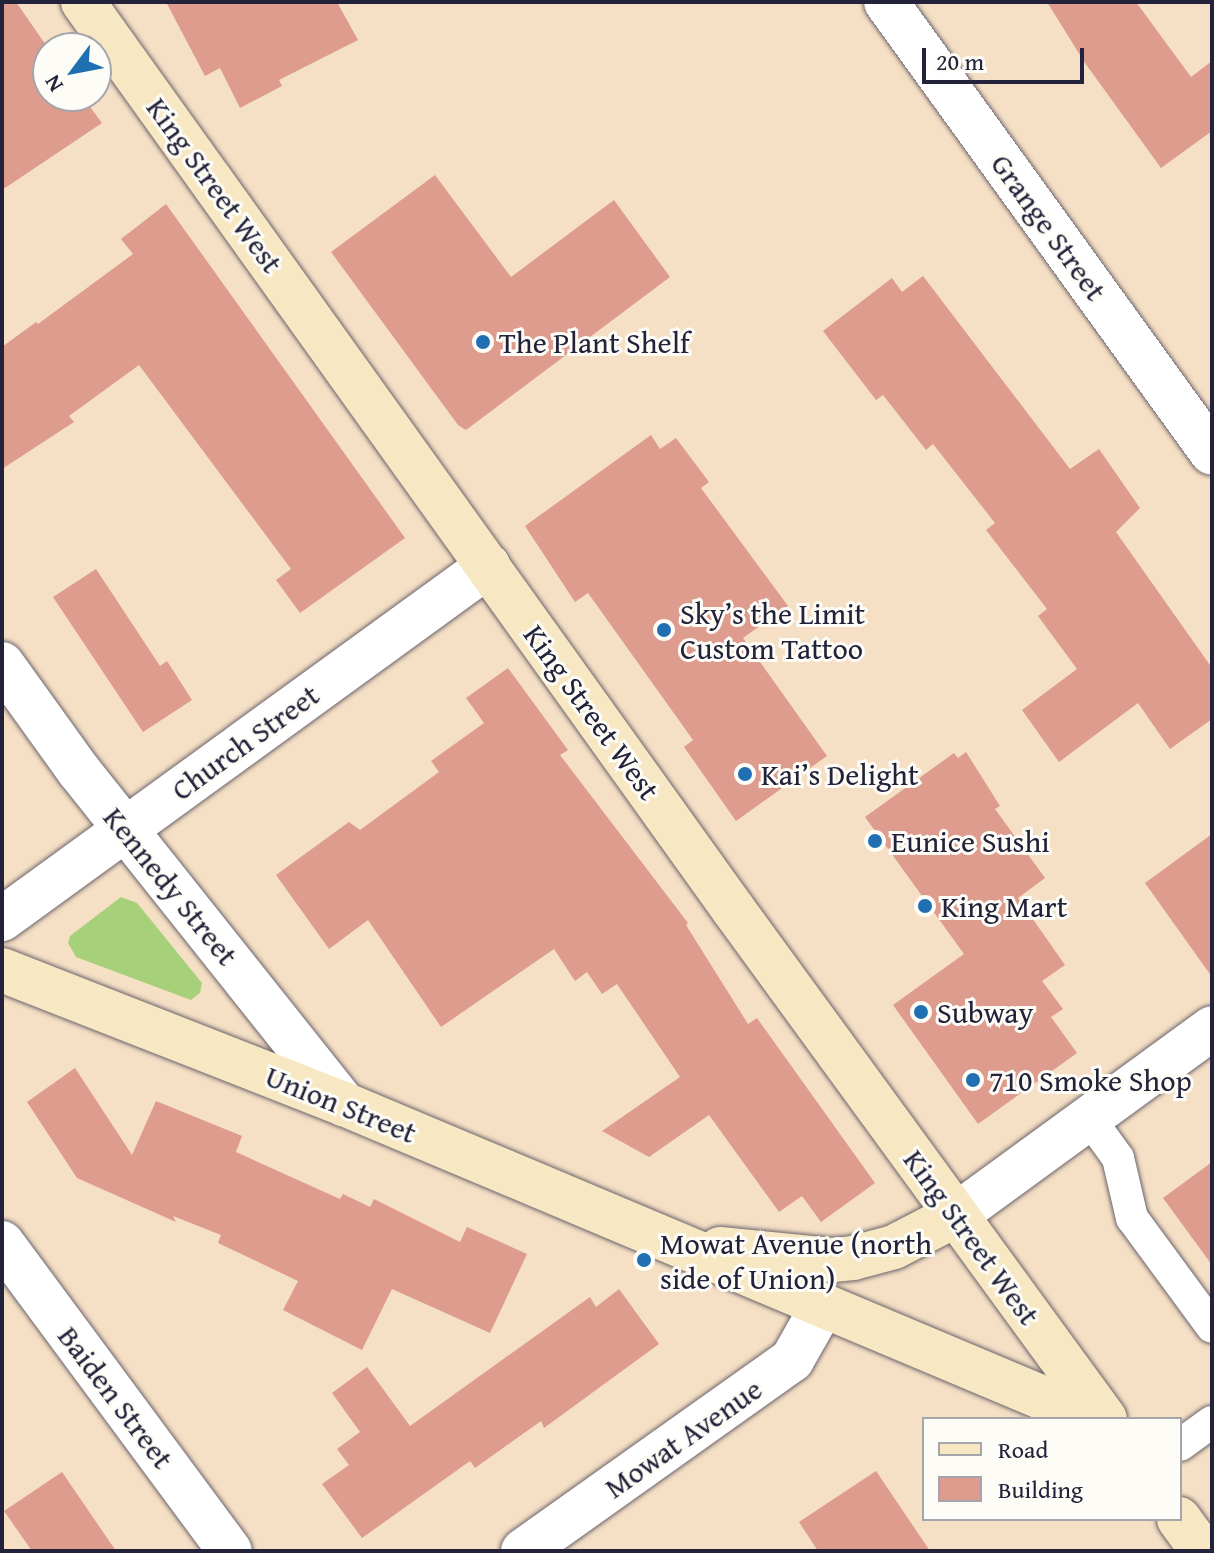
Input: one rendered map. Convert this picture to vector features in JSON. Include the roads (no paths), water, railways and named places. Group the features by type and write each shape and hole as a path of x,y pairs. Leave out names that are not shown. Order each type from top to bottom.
{"main road":[{"name":"King Street West","path":"83,2 1104,1417"},
{"name":"Union Street","path":"2,970 344,1104 1088,1417"},
{"name":"Union Street","path":"678,1245 842,1259 894,1247 956,1215"},
{"path":"1180,1521 1202,1551"}],"street":[{"name":"Grange Street","path":"886,2 1212,453"},
{"name":"Church Street","path":"2,919 488,566"},
{"name":"Kennedy Street","path":"2,664 125,829 344,1104"},
{"path":"956,1215 1212,1028"},
{"name":"Baiden Street","path":"2,1243 230,1551"},
{"name":"Mowat Avenue","path":"523,1551 792,1360 822,1307"}],"lane":[{"path":"1089,1118 1118,1158 1132,1218 1212,1327"},
{"path":"1182,1444 1212,1422"}],"place":[{"name":"The Plant Shelf","path":"483,342"},
{"name":"Sky’s the Limit Custom Tattoo","path":"664,630"},
{"name":"Kai’s Delight","path":"745,774"},
{"name":"Eunice Sushi","path":"875,841"},
{"name":"King Mart","path":"925,906"},
{"name":"Subway","path":"921,1012"},
{"name":"710 Smoke Shop","path":"973,1080"},
{"name":"Mowat Avenue (north side of Union)","path":"644,1260"}]}
